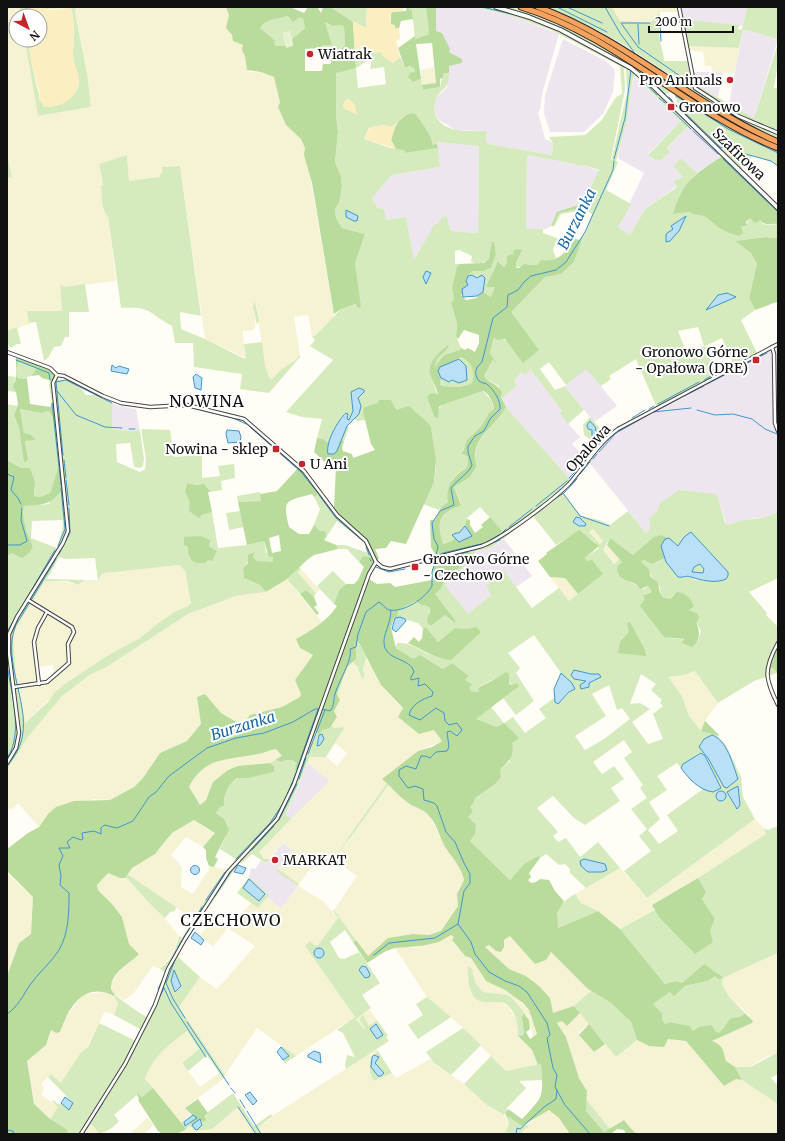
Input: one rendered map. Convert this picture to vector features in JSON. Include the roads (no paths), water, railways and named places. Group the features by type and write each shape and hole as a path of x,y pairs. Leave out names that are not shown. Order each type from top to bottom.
{"highway":[{"path":"521,7 564,23 598,40 637,64 716,117 778,148"},
{"path":"538,7 573,21 604,37 718,112 778,142"}],"street":[{"name":"Szafirowa","path":"496,7 529,17 561,30 631,68 661,94 778,208"},
{"path":"679,7 695,88 738,116 778,133"},
{"name":"Opalowa","path":"376,562 384,568 392,569 482,546 496,540 564,488 608,438 618,429 778,344"},
{"path":"772,347 774,354 775,423 778,431"},
{"path":"7,352 50,368 57,375 64,376 103,396 121,403 145,407 187,405 244,419 306,474 337,516 366,541 376,562 369,574 294,784 283,809 270,827 228,872 195,923 168,969 155,1005 125,1064 81,1134"},
{"path":"7,763 15,750 19,736 9,653 9,637 13,625 63,543 68,530 53,383 57,375"},
{"path":"14,687 48,682 69,663 68,644 74,632 72,626 28,600"},
{"path":"39,684 34,642 38,628 47,612"},
{"path":"778,643 771,659 767,678 768,686 778,705"}],"water":[{"path":"346,210 358,216 357,221 346,217"},
{"path":"686,216 679,231 670,241 666,242 666,234 673,229 671,226"},
{"path":"426,271 431,273 426,284 423,277"},
{"path":"472,275 477,278 482,275 485,278 483,292 477,296 463,297 462,289 468,285 466,281 468,276"},
{"path":"727,293 736,297 706,310 718,295"},
{"path":"459,359 466,366 467,380 459,383 452,380 449,382 441,378 438,371 440,367"},
{"path":"112,365 116,368 119,366 129,369 127,374 111,371"},
{"path":"196,374 202,378 201,390 195,388 193,377"},
{"path":"359,388 364,390 364,392 358,398 361,406 359,414 347,426 337,451 334,454 328,454 328,444 336,426 346,413 348,414 347,419 349,420 353,411 351,392"},
{"path":"590,421 596,428 595,430 601,434 597,439 592,436 592,430 588,429 587,425"},
{"path":"227,430 239,431 241,437 240,442 228,443 226,434"},
{"path":"576,517 580,518 586,524 585,526 579,526 573,522"},
{"path":"465,526 472,536 459,542 452,535 459,533"},
{"path":"691,532 728,572 726,579 713,581 689,576 678,577 666,562 661,546 665,539 669,538 678,546 684,537","holes":["700,564 704,569 703,573 692,572 694,567"]},
{"path":"400,617 406,621 396,632 392,629 395,618"},
{"path":"574,670 591,674 599,674 601,677 589,683 589,687 581,689 580,685 586,681 574,679 571,675"},
{"path":"561,673 572,683 575,689 569,692 558,704 555,702 554,689"},
{"path":"322,734 324,739 320,745 317,746 319,735"},
{"path":"712,735 726,747 738,779 727,788 724,787 708,758 699,747 704,739"},
{"path":"701,753 705,756 721,788 713,792 703,789 695,783 681,768 683,764"},
{"path":"738,786 740,805 737,809 727,792"},
{"path":"719,791 723,791 725,792 725,800 719,801 716,798 716,794"},
{"path":"584,859 605,864 607,870 602,872 588,872 581,866 580,861"},
{"path":"238,865 246,868 243,874 234,872"},
{"path":"193,866 197,866 199,870 197,874 193,874 191,872 191,868"},
{"path":"249,879 265,894 259,901 243,888"},
{"path":"195,932 204,940 201,945 191,938"},
{"path":"317,948 321,948 323,949 323,957 317,958 314,955 314,951"},
{"path":"362,966 366,967 370,974 369,977 365,978 359,970"},
{"path":"174,970 181,986 175,992 171,981"},
{"path":"376,1024 383,1035 377,1039 370,1029"},
{"path":"281,1047 289,1056 283,1060 277,1052"},
{"path":"314,1051 320,1053 321,1063 308,1057 308,1055"},
{"path":"374,1055 379,1057 375,1063 384,1073 381,1076 378,1076 371,1067 372,1057"},
{"path":"250,1092 257,1101 253,1105 245,1095"},
{"path":"65,1097 73,1103 69,1110 61,1103"},
{"path":"193,1115 197,1118 185,1126 184,1122"},
{"path":"200,1119 202,1125 197,1130 192,1125"}],"waterway":[{"path":"482,7 515,15"},
{"path":"557,7 607,32"},
{"path":"567,7 602,23"},
{"name":"Burzanka","path":"605,7 620,33 634,52"},
{"path":"660,22 661,41"},
{"path":"621,23 638,47 683,78"},
{"path":"622,23 650,23"},
{"path":"638,24 639,44"},
{"name":"Burzanka","path":"614,159 625,118 631,70 627,68"},
{"path":"634,73 657,95"},
{"path":"654,83 665,94"},
{"path":"708,95 721,104"},
{"path":"676,96 728,129 778,153"},
{"path":"669,97 672,100"},
{"path":"659,98 665,103"},
{"path":"667,106 691,129"},
{"path":"678,106 720,147 771,161 778,166"},
{"path":"724,106 728,108"},
{"path":"733,111 737,114"},
{"path":"740,115 747,119"},
{"path":"761,125 774,129"},
{"path":"693,131 718,154"},
{"path":"723,159 778,212"},
{"name":"Burzanka","path":"436,556 438,546 434,539 432,523 440,511 454,505 451,488 469,471 472,465 468,452 468,446 475,436 484,431 490,419 500,409 495,393 487,384 479,381 476,375 477,368 482,362 493,318 507,307 508,295 518,290 531,276 556,270 566,262 585,232 613,170 614,161"},
{"path":"707,384 767,353"},
{"path":"16,360 49,373 50,380"},
{"path":"704,380 731,365"},
{"path":"63,455 56,382 66,380 112,403"},
{"path":"658,404 699,382"},
{"path":"684,396 704,386"},
{"path":"57,391 76,415 105,427 122,428"},
{"path":"654,412 680,398"},
{"path":"52,403 61,485"},
{"path":"649,409 654,406"},
{"path":"189,407 194,408"},
{"path":"653,412 691,408"},
{"path":"197,409 206,411"},
{"path":"632,418 645,410"},
{"path":"697,410 715,415 733,414 752,419 765,429 777,434"},
{"path":"209,412 233,418 246,424"},
{"path":"599,452 616,433 648,415"},
{"path":"250,427 301,472 318,493"},
{"path":"129,429 135,429"},
{"path":"597,446 605,436"},
{"path":"593,459 597,454"},
{"path":"579,467 586,459"},
{"path":"64,460 66,478"},
{"path":"580,474 590,462"},
{"path":"569,478 576,471"},
{"path":"7,474 14,477 11,490 21,504"},
{"path":"551,501 564,493 577,479"},
{"path":"66,480 69,505"},
{"path":"536,506 567,481"},
{"path":"58,546 65,529 61,488"},
{"path":"563,493 580,516 609,526"},
{"path":"319,495 336,518 363,541"},
{"path":"7,545 20,545 27,541 21,520 22,508"},
{"path":"59,554 70,533 69,508"},
{"path":"509,527 532,509"},
{"path":"506,535 519,525"},
{"path":"502,533 506,529"},
{"path":"438,556 443,553 485,543 499,535"},
{"path":"474,550 500,540"},
{"path":"366,547 369,555"},
{"path":"7,632 55,550"},
{"path":"436,560 468,552"},
{"path":"7,766 19,748 23,731 23,716 14,669 12,639 16,625 56,559"},
{"name":"Burzanka","path":"322,709 330,711 333,707 334,696 345,671 349,659 350,649 356,647 358,634 366,612 379,602 389,610 401,609 414,604 425,595 432,586 432,572 436,559"},
{"path":"376,567 389,572 405,569"},
{"path":"391,610 390,620 384,640 385,649 393,656 412,667 414,672 411,680 419,678 418,686 425,684 433,692 432,696 415,705 410,711 409,715 420,720 436,708 444,713 445,721 449,725 457,723 462,730 457,736 450,731 447,732 449,747 447,751 436,752 430,758 421,756 416,769 406,766 399,770 399,776 408,788 415,786 423,789 424,800 434,803 437,806 446,832 455,842 470,874 470,883 464,891 458,924 471,942 475,954 489,972 505,981 519,986 527,992 547,1023 550,1035 547,1038 553,1068 557,1075 555,1087 565,1105 590,1134"},
{"path":"7,665 16,725 15,737 7,758"},
{"name":"Burzanka","path":"7,1014 17,1004 33,981 56,955 65,936 67,929 69,893 60,885 61,876 59,865 63,856 59,848 70,848 67,842 73,837 81,840 83,839 82,833 94,831 101,834 101,828 104,825 117,828 133,821 149,797 156,792 169,776 207,748 236,738 264,733 293,722 315,709 320,709"},
{"path":"297,769 318,709"},
{"path":"308,754 325,710"},
{"path":"299,779 306,758"},
{"path":"285,800 296,773"},
{"path":"279,820 297,784"},
{"path":"236,859 270,823 282,805"},
{"path":"252,850 274,826"},
{"path":"215,896 232,870"},
{"path":"206,900 225,872"},
{"path":"206,909 212,899"},
{"path":"191,926 202,907"},
{"path":"198,923 204,912"},
{"path":"374,955 389,943 435,938 458,924"},
{"path":"180,950 196,925"},
{"path":"178,947 189,929"},
{"path":"158,989 176,951"},
{"path":"175,960 166,983 173,999 185,1018"},
{"path":"164,988 171,1003 206,1057"},
{"path":"123,1070 164,988"},
{"path":"187,1022 229,1085"},
{"path":"231,1088 235,1093"},
{"path":"516,1134 517,1128 520,1129 544,1107 556,1099 557,1090"},
{"path":"240,1100 245,1108"},
{"path":"83,1134 103,1103"},
{"path":"238,1107 256,1134"},
{"path":"247,1111 261,1134"},
{"name":"Burzanka","path":"7,1130 13,1131 14,1134"}],"place":[{"name":"Wiatrak","path":"310,54"},
{"name":"Pro Animals","path":"730,80"},
{"name":"Gronowo","path":"671,107"},
{"name":"Gronowo Górne - Opałowa (DRE)","path":"756,360"},
{"name":"Nowina - sklep","path":"276,449"},
{"name":"U Ani","path":"302,464"},
{"name":"Gronowo Górne - Czechowo","path":"415,567"},
{"name":"MARKAT","path":"275,860"}],"district":[{"name":"NOWINA","path":"207,401"},
{"name":"CZECHOWO","path":"231,920"}]}
